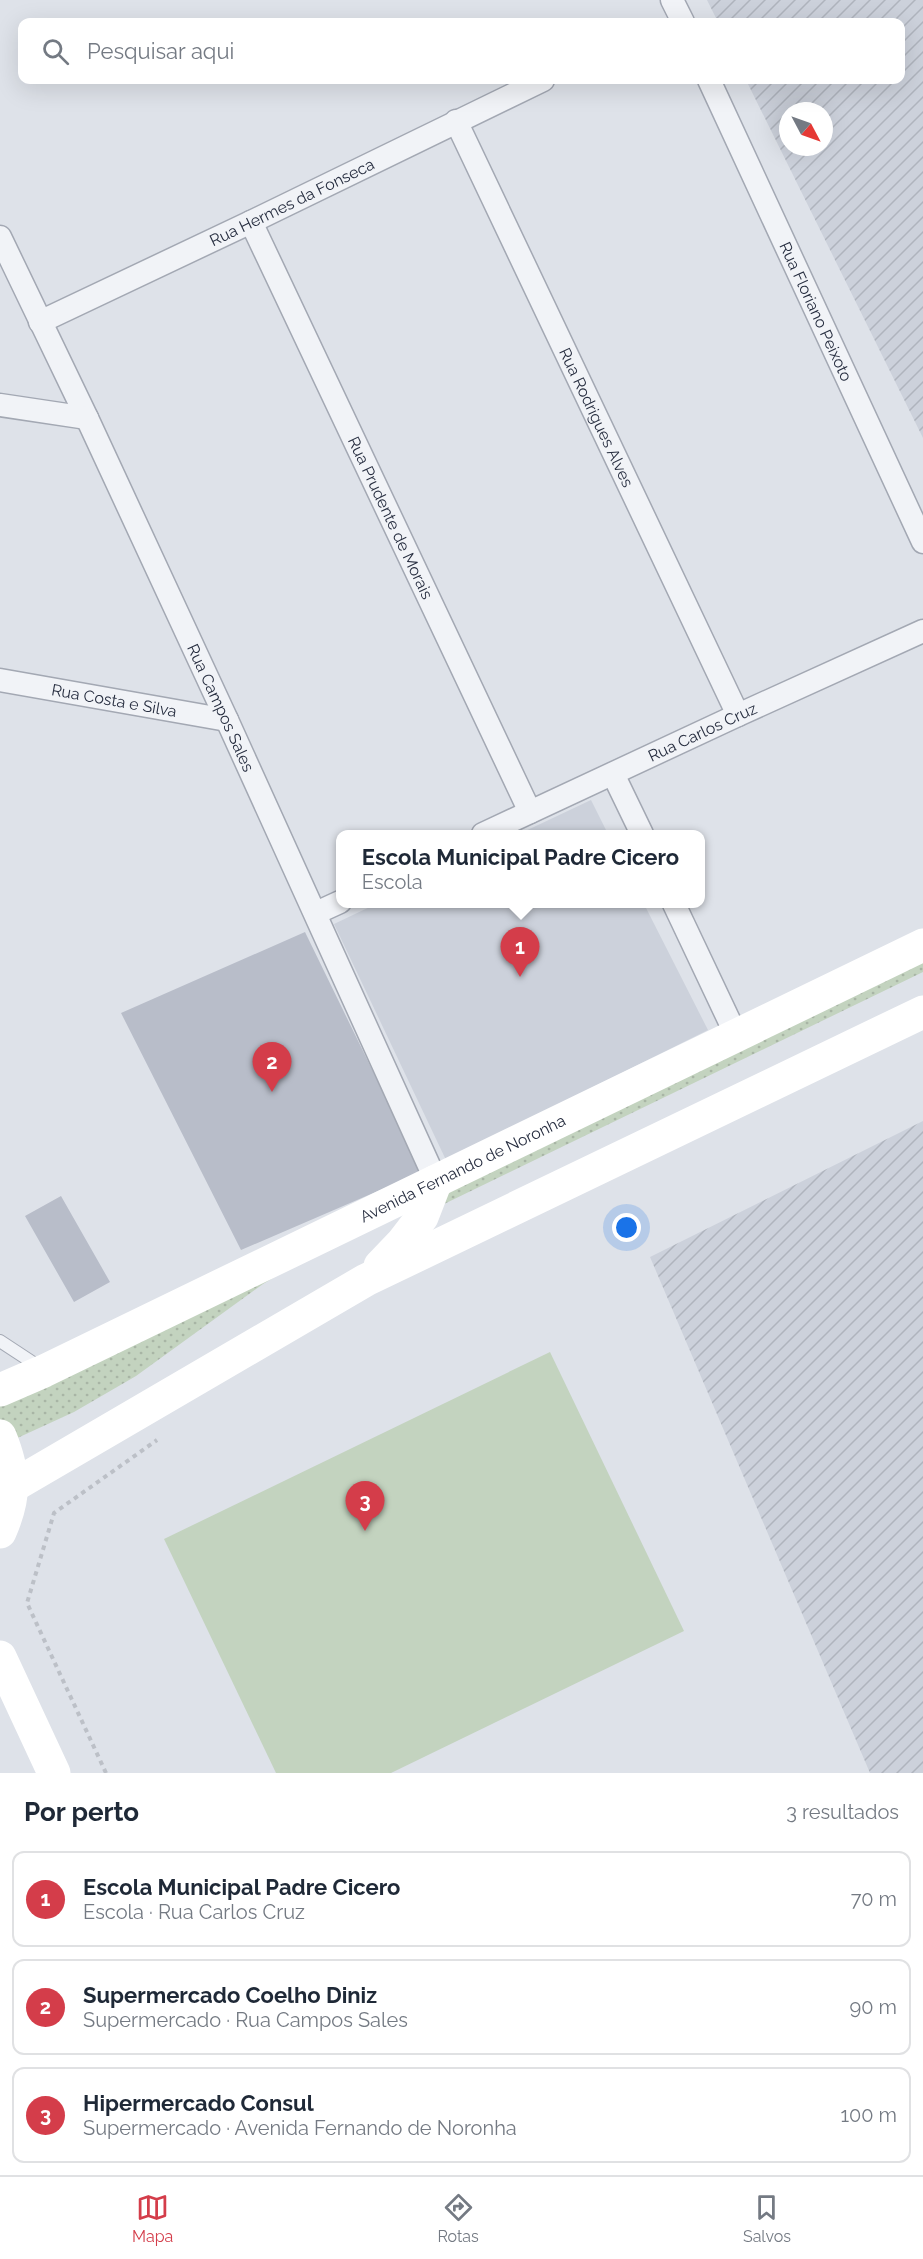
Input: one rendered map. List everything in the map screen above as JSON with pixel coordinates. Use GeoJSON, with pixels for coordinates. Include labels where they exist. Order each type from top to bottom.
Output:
{"type":"FeatureCollection","features":[{"type":"Feature","properties":{"kind":"main road","name":"Avenida Fernando de Noronha"},"geometry":{"type":"LineString","coordinates":[[0,1390],[44,1371],[923,945]]}},
{"type":"Feature","properties":{"kind":"main road"},"geometry":{"type":"LineString","coordinates":[[13,1486],[366,1280],[923,1012]]}},
{"type":"Feature","properties":{"kind":"main road"},"geometry":{"type":"LineString","coordinates":[[366,1280],[402,1243],[422,1217],[436,1181]]}},
{"type":"Feature","properties":{"kind":"main road"},"geometry":{"type":"LineString","coordinates":[[0,1436],[9,1459],[13,1486],[9,1511],[0,1532]]}},
{"type":"Feature","properties":{"kind":"main road"},"geometry":{"type":"LineString","coordinates":[[0,1657],[54,1773]]}},
{"type":"Feature","properties":{"kind":"street","name":"Rua Hermes da Fonseca"},"geometry":{"type":"LineString","coordinates":[[40,322],[535,84]]}},
{"type":"Feature","properties":{"kind":"street","name":"Rua Floriano Peixoto"},"geometry":{"type":"LineString","coordinates":[[711,84],[923,542]]}},
{"type":"Feature","properties":{"kind":"street","name":"Rua Rodrigues Alves"},"geometry":{"type":"LineString","coordinates":[[456,121],[738,715]]}},
{"type":"Feature","properties":{"kind":"street","name":"Rua Prudente de Morais"},"geometry":{"type":"LineString","coordinates":[[251,222],[530,812]]}},
{"type":"Feature","properties":{"kind":"street","name":"Rua Campos Sales"},"geometry":{"type":"LineString","coordinates":[[0,237],[227,720],[436,1181]]}},
{"type":"Feature","properties":{"kind":"street"},"geometry":{"type":"LineString","coordinates":[[0,405],[87,418]]}},
{"type":"Feature","properties":{"kind":"street","name":"Rua Carlos Cruz"},"geometry":{"type":"LineString","coordinates":[[492,830],[923,631]]}},
{"type":"Feature","properties":{"kind":"street","name":"Rua Costa e Silva"},"geometry":{"type":"LineString","coordinates":[[0,680],[227,720]]}},
{"type":"Feature","properties":{"kind":"street"},"geometry":{"type":"LineString","coordinates":[[613,774],[640,830]]}},
{"type":"Feature","properties":{"kind":"street"},"geometry":{"type":"LineString","coordinates":[[316,913],[336,904]]}},
{"type":"Feature","properties":{"kind":"street"},"geometry":{"type":"LineString","coordinates":[[676,908],[736,1035]]}},
{"type":"Feature","properties":{"kind":"lane"},"geometry":{"type":"LineString","coordinates":[[0,1341],[44,1371]]}},
{"type":"Feature","properties":{"kind":"path"},"geometry":{"type":"LineString","coordinates":[[105,1773],[27,1603],[54,1512],[161,1437]]}},
{"type":"Feature","properties":{"kind":"shaded area"},"geometry":{"type":"Polygon","coordinates":[[[707,0],[923,0],[923,438],[784,156],[833,156],[833,102],[779,102],[779,147],[748,84],[905,84],[905,18],[716,18],[707,0]]]}},
{"type":"Feature","properties":{"kind":"shaded area"},"geometry":{"type":"Polygon","coordinates":[[[591,800],[606,830],[527,830],[591,800]]]}},
{"type":"Feature","properties":{"kind":"shaded area"},"geometry":{"type":"Polygon","coordinates":[[[368,908],[646,908],[708,1030],[446,1160],[334,924],[368,908]]]}},
{"type":"Feature","properties":{"kind":"shaded area"},"geometry":{"type":"Polygon","coordinates":[[[923,1121],[923,1773],[870,1773],[650,1257],[923,1121]]]}},
{"type":"Feature","properties":{"kind":"green space"},"geometry":{"type":"Polygon","coordinates":[[[923,955],[923,972],[442,1205],[450,1184],[923,955]]]}},
{"type":"Feature","properties":{"kind":"green space"},"geometry":{"type":"Polygon","coordinates":[[[369,1220],[263,1284],[136,1376],[74,1412],[13,1440],[0,1419],[0,1398],[369,1220]]]}},
{"type":"Feature","properties":{"kind":"green space"},"geometry":{"type":"Polygon","coordinates":[[[550,1352],[684,1631],[391,1773],[276,1773],[164,1539],[550,1352]]]}},
{"type":"Feature","properties":{"kind":"building"},"geometry":{"type":"Polygon","coordinates":[[[305,932],[422,1172],[241,1250],[121,1013],[305,932]]]}},
{"type":"Feature","properties":{"kind":"building"},"geometry":{"type":"Polygon","coordinates":[[[61,1196],[110,1282],[74,1302],[25,1216],[61,1196]]]}},
{"type":"Feature","properties":{"kind":"place","name":"Escola Municipal Padre Cicero"},"geometry":{"type":"Point","coordinates":[520,977]}},
{"type":"Feature","properties":{"kind":"place","name":"Supermercado Coelho Diniz"},"geometry":{"type":"Point","coordinates":[272,1092]}},
{"type":"Feature","properties":{"kind":"place","name":"Hipermercado Consul"},"geometry":{"type":"Point","coordinates":[365,1531]}}]}
